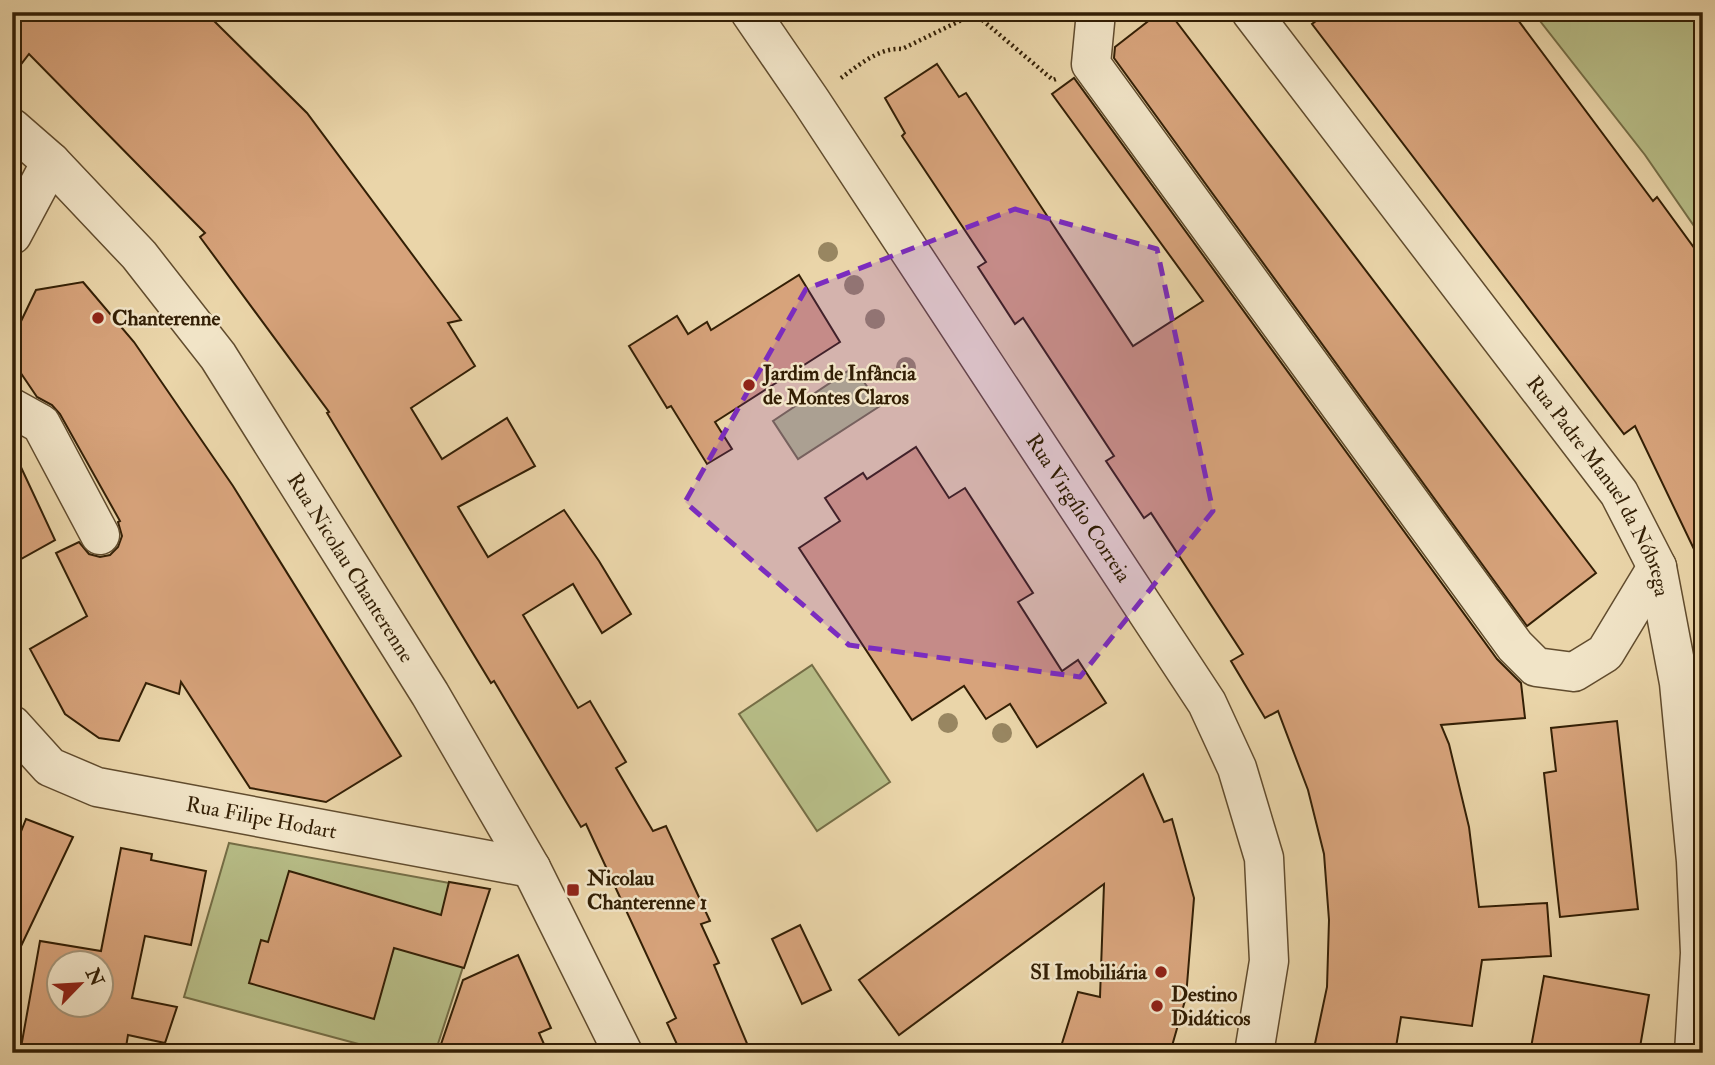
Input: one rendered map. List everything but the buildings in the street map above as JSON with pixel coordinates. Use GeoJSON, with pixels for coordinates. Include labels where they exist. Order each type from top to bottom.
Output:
{"type":"FeatureCollection","features":[{"type":"Feature","properties":{"kind":"street","name":"Rua Virgílio Correia"},"geometry":{"type":"LineString","coordinates":[[750,12],[1207,703],[1237,768],[1264,858],[1269,961],[1254,1053]]}},
{"type":"Feature","properties":{"kind":"street"},"geometry":{"type":"LineString","coordinates":[[1096,12],[1091,64],[1515,646],[1536,667],[1574,672],[1605,653],[1657,567]]}},
{"type":"Feature","properties":{"kind":"street","name":"Rua Padre Manuel da Nóbrega"},"geometry":{"type":"LineString","coordinates":[[1251,12],[1619,493],[1657,567],[1679,683],[1696,861],[1700,953],[1694,1053]]}},
{"type":"Feature","properties":{"kind":"street","name":"Rua Nicolau Chanterenne"},"geometry":{"type":"LineString","coordinates":[[12,128],[51,162],[139,255],[218,356],[430,694],[531,868],[623,1053]]}},
{"type":"Feature","properties":{"kind":"street"},"geometry":{"type":"LineString","coordinates":[[12,235],[51,162]]}},
{"type":"Feature","properties":{"kind":"street"},"geometry":{"type":"LineString","coordinates":[[12,408],[41,424],[100,535]]}},
{"type":"Feature","properties":{"kind":"street","name":"Rua Filipe Hodart"},"geometry":{"type":"LineString","coordinates":[[13,730],[50,767],[97,787],[531,868]]}},
{"type":"Feature","properties":{"kind":"path"},"geometry":{"type":"LineString","coordinates":[[861,64],[890,48],[902,49],[974,13],[1054,80],[1059,76]]}},
{"type":"Feature","properties":{"kind":"highlighted area"},"geometry":{"type":"Polygon","coordinates":[[[1015,209],[1157,249],[1213,511],[1080,677],[849,645],[685,502],[806,289],[1015,209]]]}},
{"type":"Feature","properties":{"kind":"green space"},"geometry":{"type":"Polygon","coordinates":[[[1533,12],[1703,12],[1703,239],[1645,155],[1533,12]]]}},
{"type":"Feature","properties":{"kind":"green space"},"geometry":{"type":"Polygon","coordinates":[[[854,367],[880,406],[798,459],[773,421],[854,367]]]}},
{"type":"Feature","properties":{"kind":"green space"},"geometry":{"type":"Polygon","coordinates":[[[812,665],[890,782],[817,831],[739,714],[812,665]]]}},
{"type":"Feature","properties":{"kind":"green space"},"geometry":{"type":"Polygon","coordinates":[[[229,843],[488,890],[435,1053],[392,1053],[184,997],[229,843]]]}},
{"type":"Feature","properties":{"kind":"place","name":"Chanterenne"},"geometry":{"type":"Point","coordinates":[98,318]}},
{"type":"Feature","properties":{"kind":"place","name":"Jardim de Infância de Montes Claros"},"geometry":{"type":"Point","coordinates":[749,385]}},
{"type":"Feature","properties":{"kind":"place","name":"Nicolau Chanterenne 1"},"geometry":{"type":"Point","coordinates":[573,890]}},
{"type":"Feature","properties":{"kind":"place","name":"SI Imobiliária"},"geometry":{"type":"Point","coordinates":[1161,972]}},
{"type":"Feature","properties":{"kind":"place","name":"Destino Didáticos"},"geometry":{"type":"Point","coordinates":[1157,1006]}}]}
